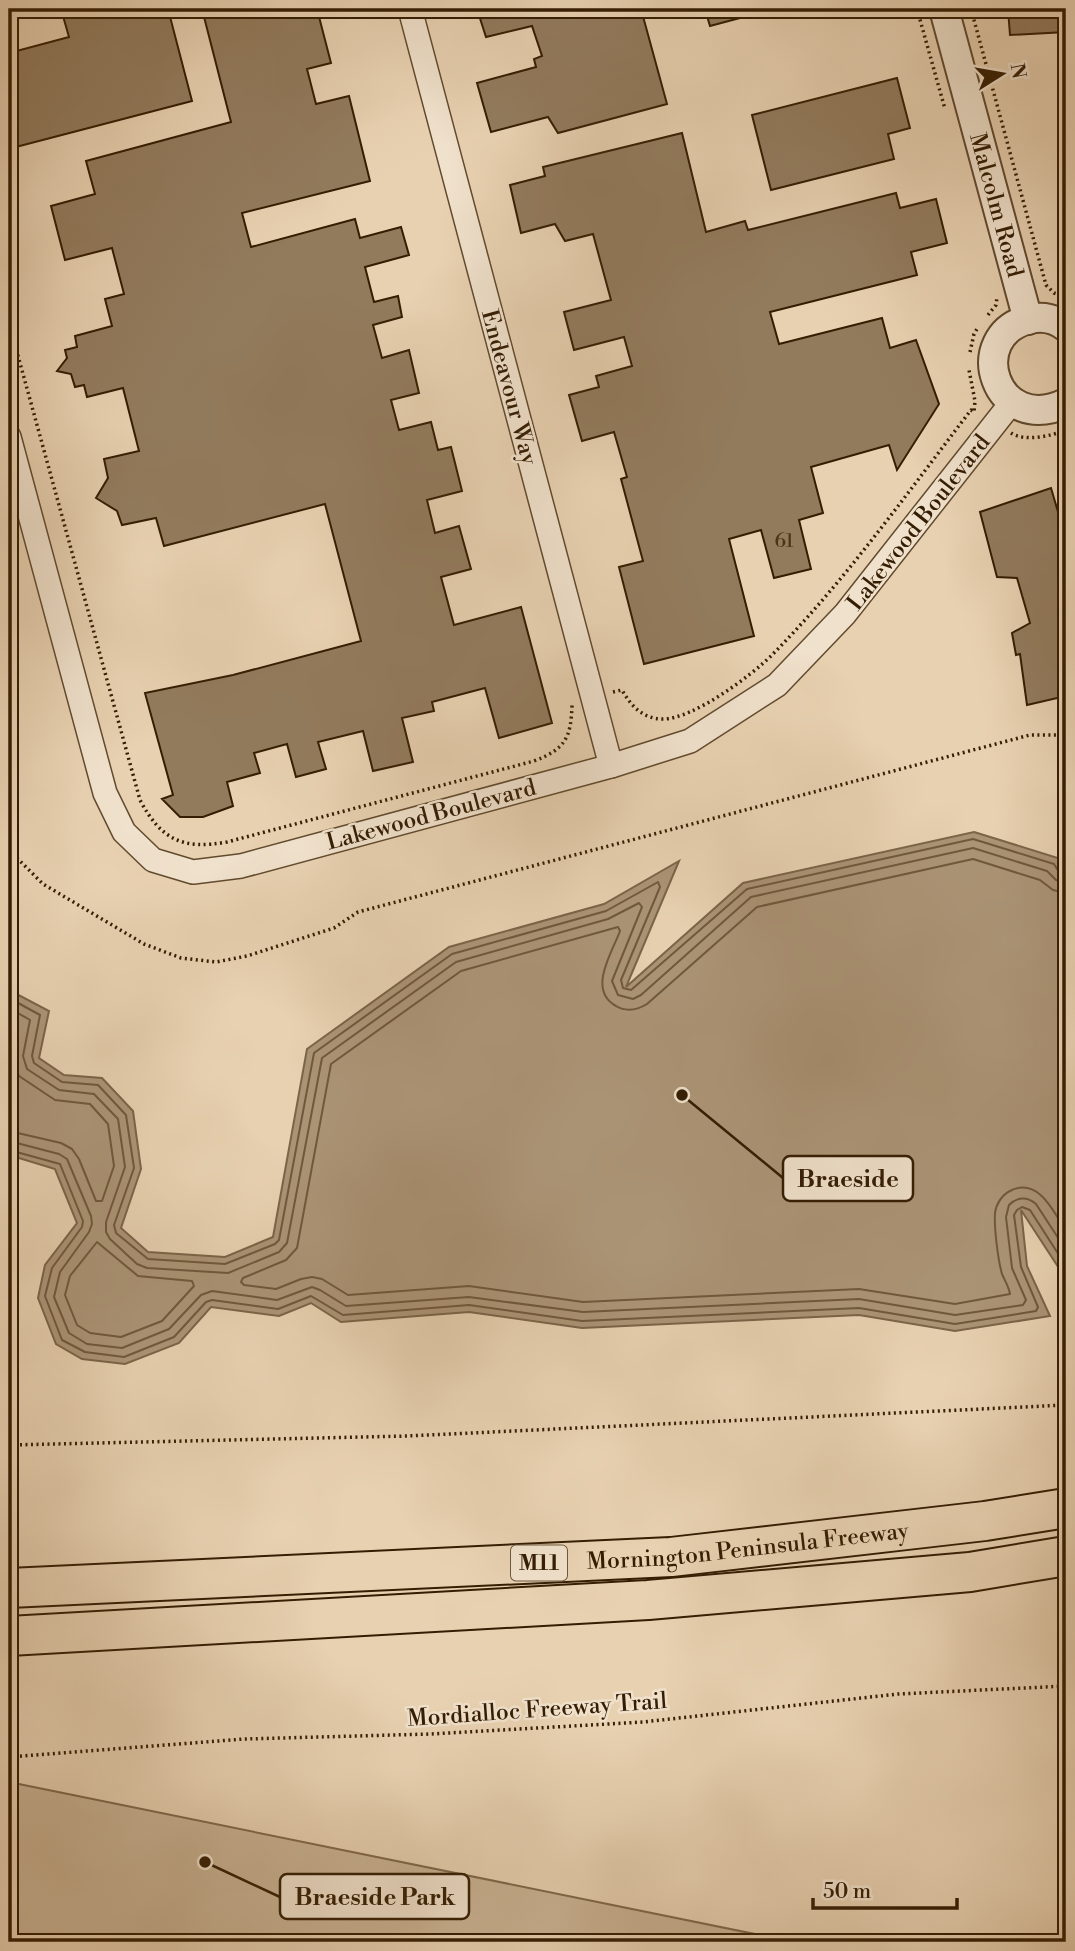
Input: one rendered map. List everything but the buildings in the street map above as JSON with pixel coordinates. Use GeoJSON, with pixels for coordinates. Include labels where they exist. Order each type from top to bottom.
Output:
{"type":"FeatureCollection","features":[{"type":"Feature","properties":{"kind":"highway","name":"Mornington Peninsula Freeway"},"geometry":{"type":"LineString","coordinates":[[9,1588],[671,1557],[985,1521],[1066,1507]]}},
{"type":"Feature","properties":{"kind":"highway","name":"Mornington Peninsula Freeway"},"geometry":{"type":"LineString","coordinates":[[9,1636],[648,1600],[971,1572],[1066,1556]]}},
{"type":"Feature","properties":{"kind":"street","name":"Endeavour Way"},"geometry":{"type":"LineString","coordinates":[[410,9],[611,766]]}},
{"type":"Feature","properties":{"kind":"street","name":"Malcolm Road"},"geometry":{"type":"LineString","coordinates":[[944,9],[1028,320]]}},
{"type":"Feature","properties":{"kind":"street"},"geometry":{"type":"LineString","coordinates":[[1066,327],[1050,318],[1028,320],[1009,329],[995,351],[993,366],[996,381],[1012,402],[1025,409],[1041,411],[1066,403]]}},
{"type":"Feature","properties":{"kind":"street","name":"Lakewood Boulevard"},"geometry":{"type":"LineString","coordinates":[[9,437],[105,793],[124,832],[153,860],[193,872],[241,866],[611,766],[690,741],[778,685],[845,614],[1012,402]]}},
{"type":"Feature","properties":{"kind":"path"},"geometry":{"type":"LineString","coordinates":[[917,9],[948,121]]}},
{"type":"Feature","properties":{"kind":"path"},"geometry":{"type":"LineString","coordinates":[[971,9],[1046,285],[1054,293],[1066,297]]}},
{"type":"Feature","properties":{"kind":"path"},"geometry":{"type":"LineString","coordinates":[[986,318],[996,305],[998,291]]}},
{"type":"Feature","properties":{"kind":"path"},"geometry":{"type":"LineString","coordinates":[[9,323],[140,800],[148,816],[162,831],[189,845],[205,846],[551,755],[569,735],[572,705],[593,698],[622,690],[629,702],[648,716],[662,719],[678,717],[734,685],[772,655],[865,547],[971,410],[974,411],[968,362],[974,334],[980,326]]}},
{"type":"Feature","properties":{"kind":"path"},"geometry":{"type":"LineString","coordinates":[[9,850],[43,884],[144,944],[181,958],[216,962],[247,956],[334,928],[358,912],[1030,735],[1066,734]]}},
{"type":"Feature","properties":{"kind":"path"},"geometry":{"type":"LineString","coordinates":[[9,1445],[407,1436],[1066,1405]]}},
{"type":"Feature","properties":{"kind":"path","name":"Mordialloc Freeway Trail"},"geometry":{"type":"LineString","coordinates":[[9,1757],[244,1740],[430,1734],[643,1722],[898,1694],[1066,1686]]}},
{"type":"Feature","properties":{"kind":"shaded area"},"geometry":{"type":"Polygon","coordinates":[[[9,1782],[794,1942],[9,1942],[9,1782]]]}},
{"type":"Feature","properties":{"kind":"water"},"geometry":{"type":"Polygon","coordinates":[[[974,832],[1061,859],[1066,875],[1066,1279],[1021,1210],[1027,1266],[1050,1316],[955,1331],[859,1315],[582,1328],[469,1312],[341,1322],[311,1303],[279,1316],[211,1307],[179,1343],[125,1364],[82,1359],[56,1344],[38,1298],[45,1265],[77,1223],[55,1169],[9,1155],[9,990],[49,1011],[39,1058],[64,1075],[102,1078],[133,1111],[141,1169],[121,1228],[148,1252],[225,1257],[273,1237],[307,1049],[449,947],[604,904],[679,861],[626,987],[743,883],[974,832]]]}},
{"type":"Feature","properties":{"kind":"place","name":"Braeside"},"geometry":{"type":"Point","coordinates":[682,1095]}},
{"type":"Feature","properties":{"kind":"place","name":"Braeside Park"},"geometry":{"type":"Point","coordinates":[205,1862]}}]}
